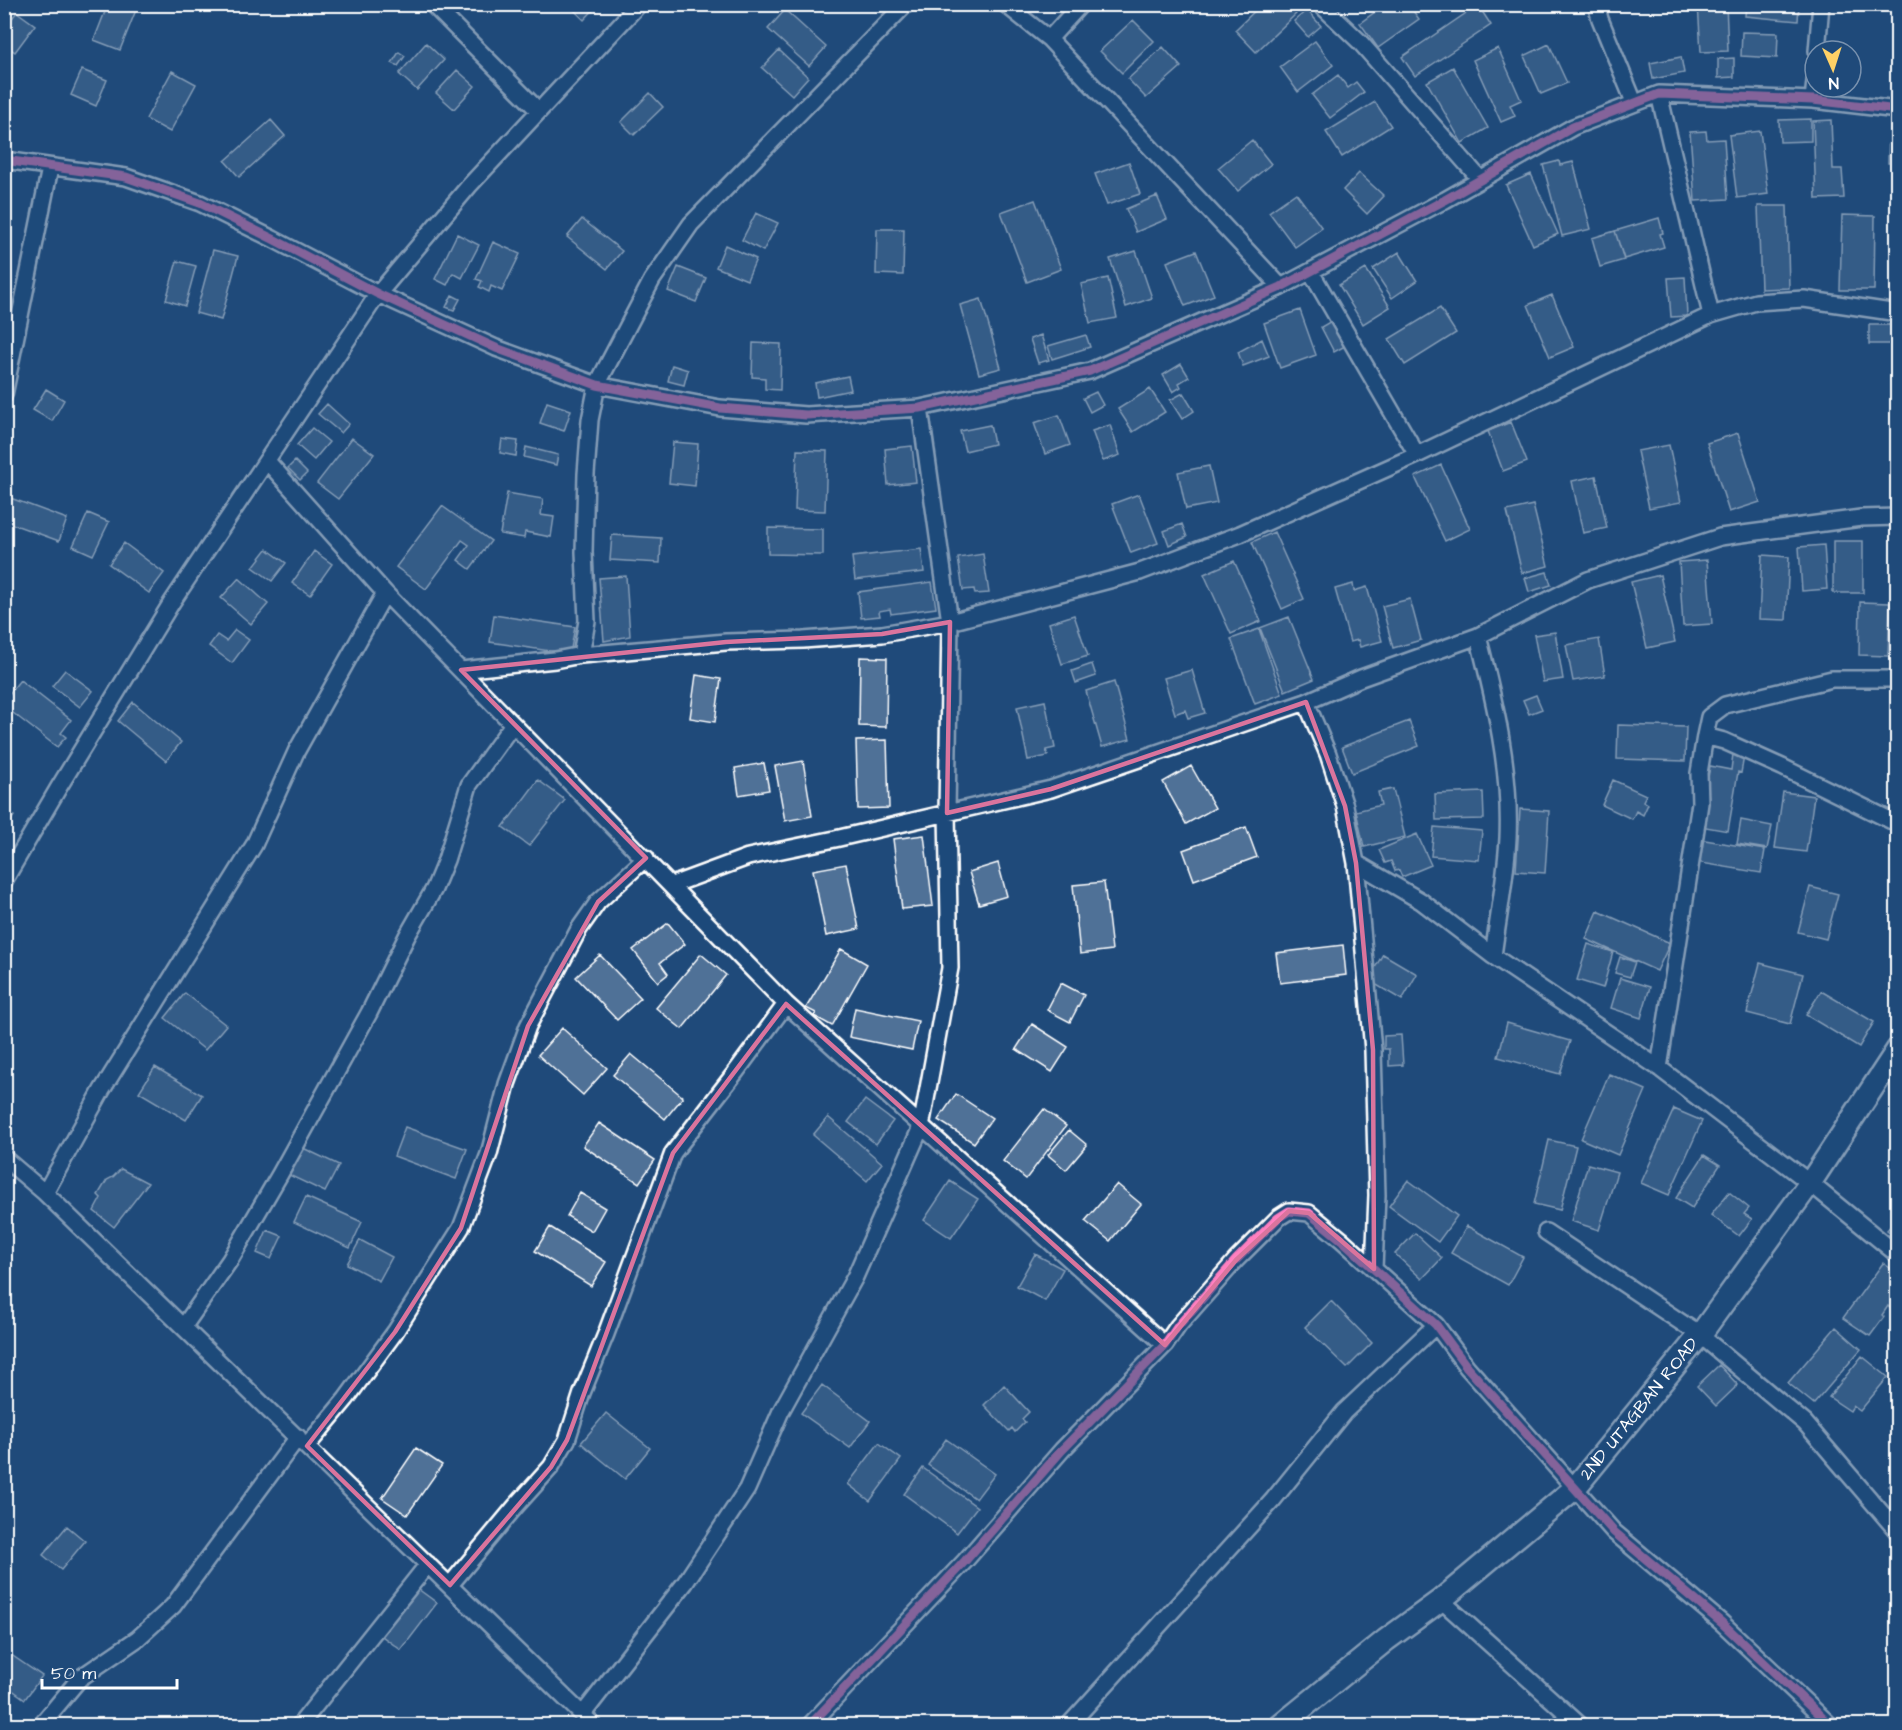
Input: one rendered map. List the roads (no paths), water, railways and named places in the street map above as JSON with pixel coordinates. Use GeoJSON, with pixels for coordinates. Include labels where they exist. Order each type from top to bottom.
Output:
{"type":"FeatureCollection","features":[{"type":"Feature","properties":{"kind":"street"},"geometry":{"type":"LineString","coordinates":[[432,4],[539,111]]}},
{"type":"Feature","properties":{"kind":"street"},"geometry":{"type":"LineString","coordinates":[[4,881],[172,602],[378,294],[469,186],[639,4]]}},
{"type":"Feature","properties":{"kind":"street"},"geometry":{"type":"LineString","coordinates":[[581,655],[587,621],[584,552],[586,474],[590,420],[597,385],[652,280],[691,224],[906,4]]}},
{"type":"Feature","properties":{"kind":"street"},"geometry":{"type":"LineString","coordinates":[[1005,4],[1049,39],[1281,287]]}},
{"type":"Feature","properties":{"kind":"street"},"geometry":{"type":"LineString","coordinates":[[1049,39],[1081,4]]}},
{"type":"Feature","properties":{"kind":"street"},"geometry":{"type":"LineString","coordinates":[[1320,4],[1360,42],[1480,180]]}},
{"type":"Feature","properties":{"kind":"street"},"geometry":{"type":"LineString","coordinates":[[1596,4],[1634,102]]}},
{"type":"Feature","properties":{"kind":"street"},"geometry":{"type":"LineString","coordinates":[[1818,39],[1821,4]]}},
{"type":"Feature","properties":{"kind":"street"},"geometry":{"type":"LineString","coordinates":[[1659,94],[1711,315]]}},
{"type":"Feature","properties":{"kind":"street"},"geometry":{"type":"LineString","coordinates":[[4,160],[126,177],[200,203],[378,294],[496,348],[597,385],[720,408],[806,415],[920,408],[1090,371],[1281,287],[1573,127],[1659,94],[1814,100],[1898,111]]}},
{"type":"Feature","properties":{"kind":"street"},"geometry":{"type":"LineString","coordinates":[[4,395],[50,168]]}},
{"type":"Feature","properties":{"kind":"street"},"geometry":{"type":"LineString","coordinates":[[1311,272],[1417,455]]}},
{"type":"Feature","properties":{"kind":"street"},"geometry":{"type":"LineString","coordinates":[[461,669],[726,642],[803,640],[882,634],[950,622],[1140,572],[1240,534],[1417,455],[1711,315],[1756,302],[1803,298],[1898,313]]}},
{"type":"Feature","properties":{"kind":"street"},"geometry":{"type":"LineString","coordinates":[[4,1158],[45,1193],[184,1326],[589,1720],[685,1583],[747,1489],[782,1411],[855,1277],[921,1127],[950,968],[947,813],[950,622],[920,408]]}},
{"type":"Feature","properties":{"kind":"street"},"geometry":{"type":"LineString","coordinates":[[267,461],[385,593],[786,1004],[1165,1345]]}},
{"type":"Feature","properties":{"kind":"street"},"geometry":{"type":"LineString","coordinates":[[672,885],[748,857],[1051,789],[1306,702],[1361,678],[1478,636],[1588,580],[1720,537],[1861,518],[1898,517]]}},
{"type":"Feature","properties":{"kind":"street"},"geometry":{"type":"LineString","coordinates":[[45,1193],[102,1090],[254,845],[296,752],[385,593]]}},
{"type":"Feature","properties":{"kind":"street"},"geometry":{"type":"LineString","coordinates":[[1478,636],[1497,712],[1506,762],[1508,838],[1493,956]]}},
{"type":"Feature","properties":{"kind":"street"},"geometry":{"type":"LineString","coordinates":[[1659,1068],[1700,803],[1699,772],[1709,717],[1725,705],[1832,679],[1898,679]]}},
{"type":"Feature","properties":{"kind":"street"},"geometry":{"type":"LineString","coordinates":[[1306,702],[1328,754],[1345,806],[1356,863],[1373,1050],[1377,1195],[1374,1269]]}},
{"type":"Feature","properties":{"kind":"street"},"geometry":{"type":"LineString","coordinates":[[184,1326],[230,1260],[369,1013],[407,936],[434,889],[446,860],[469,785],[513,724]]}},
{"type":"Feature","properties":{"kind":"street"},"geometry":{"type":"LineString","coordinates":[[1705,736],[1724,741],[1782,767],[1898,824]]}},
{"type":"Feature","properties":{"kind":"street"},"geometry":{"type":"LineString","coordinates":[[40,1725],[80,1678],[137,1639],[173,1606],[302,1441],[346,1399],[395,1332],[461,1228],[489,1154],[507,1084],[528,1026],[579,929],[598,902],[646,858]]}},
{"type":"Feature","properties":{"kind":"street"},"geometry":{"type":"LineString","coordinates":[[1356,863],[1421,901],[1493,956],[1659,1068],[1810,1183],[1898,1255]]}},
{"type":"Feature","properties":{"kind":"street"},"geometry":{"type":"LineString","coordinates":[[450,1585],[551,1467],[567,1440],[582,1393],[672,1153],[786,1004]]}},
{"type":"Feature","properties":{"kind":"street","name":"2ND UTAGBAN ROAD"},"geometry":{"type":"LineString","coordinates":[[1280,1725],[1386,1640],[1441,1600],[1575,1488],[1700,1335],[1810,1183],[1898,1049]]}},
{"type":"Feature","properties":{"kind":"street"},"geometry":{"type":"LineString","coordinates":[[809,1725],[965,1561],[1062,1450],[1165,1345],[1178,1326],[1236,1260],[1288,1211],[1309,1213],[1436,1325],[1467,1366],[1614,1532],[1722,1623],[1831,1725]]}},
{"type":"Feature","properties":{"kind":"street"},"geometry":{"type":"LineString","coordinates":[[1546,1232],[1700,1335],[1805,1423],[1898,1532]]}},
{"type":"Feature","properties":{"kind":"street"},"geometry":{"type":"LineString","coordinates":[[1068,1725],[1273,1500],[1344,1412],[1436,1325]]}},
{"type":"Feature","properties":{"kind":"street"},"geometry":{"type":"LineString","coordinates":[[299,1725],[428,1564]]}},
{"type":"Feature","properties":{"kind":"street"},"geometry":{"type":"LineString","coordinates":[[1441,1600],[1581,1725]]}}]}
